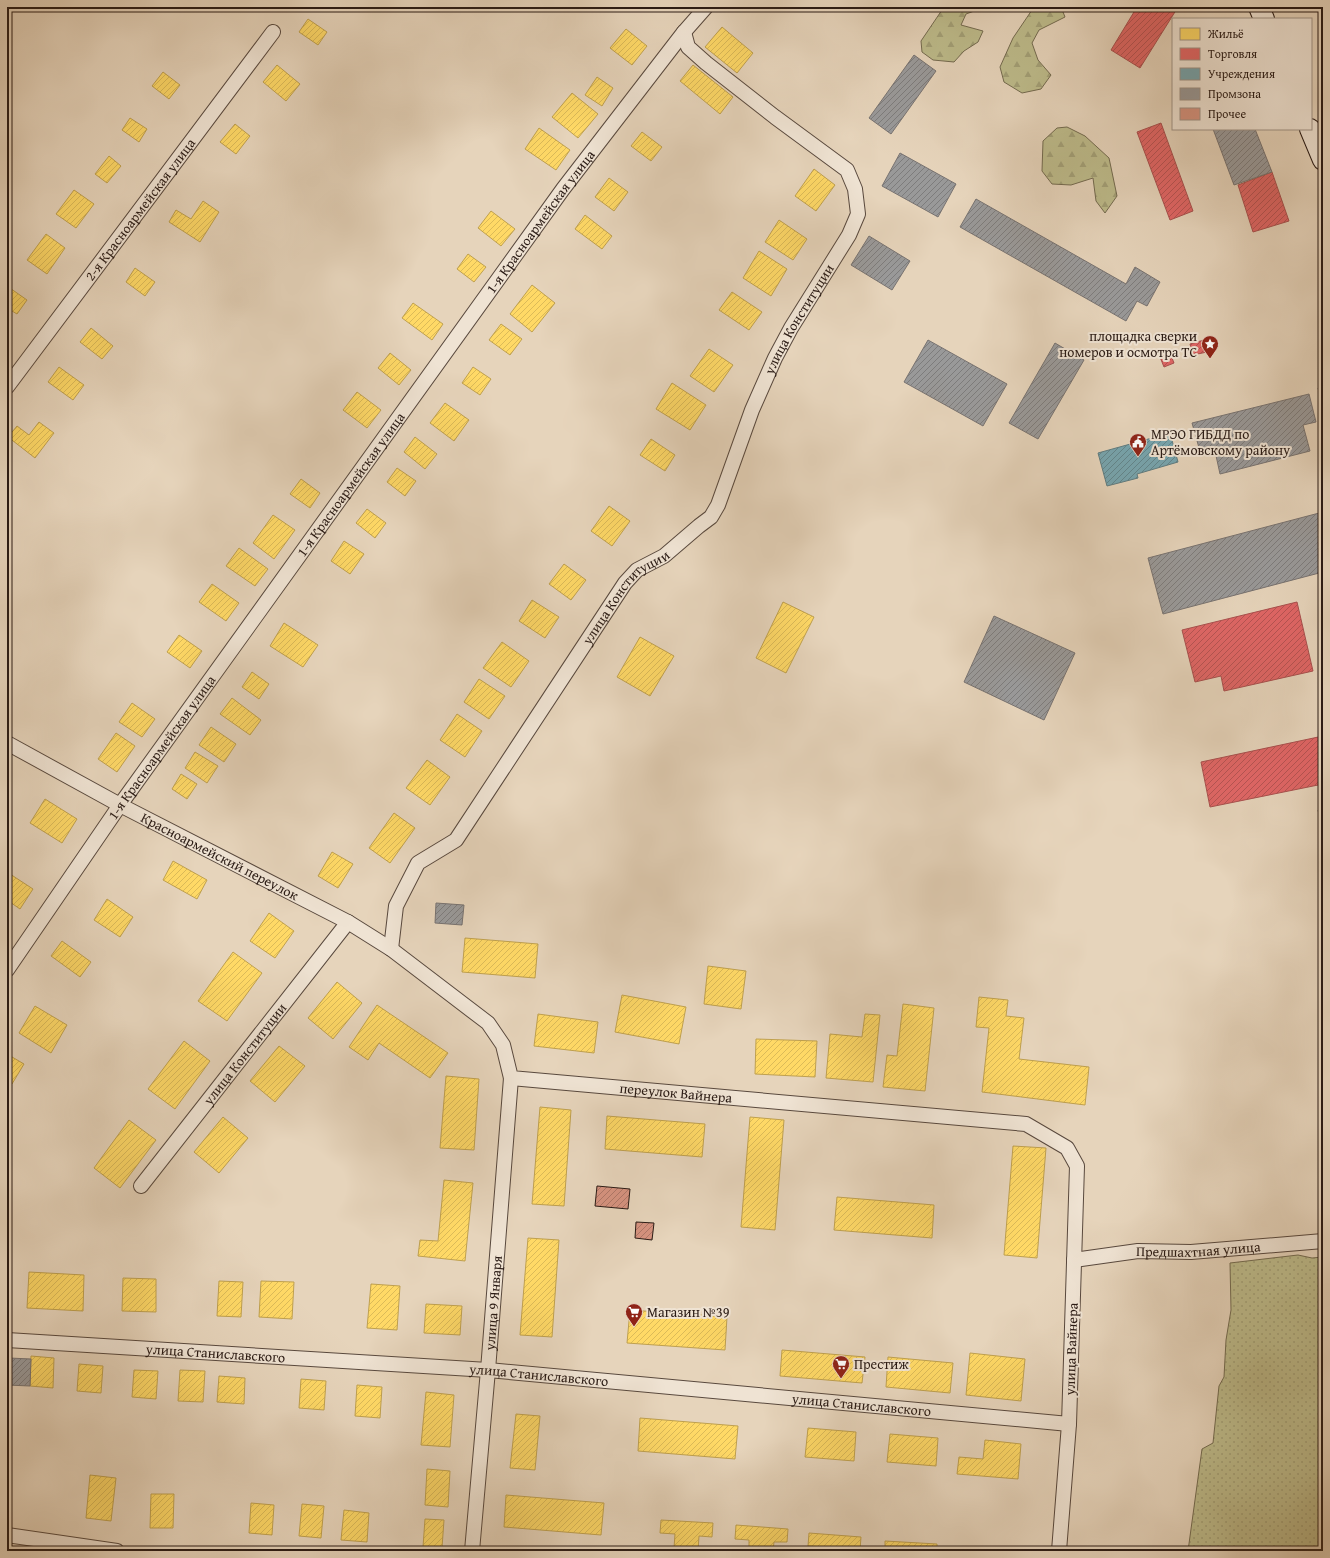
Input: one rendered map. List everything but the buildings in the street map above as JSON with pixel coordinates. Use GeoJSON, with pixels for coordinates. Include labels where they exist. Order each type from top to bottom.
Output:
{"type":"FeatureCollection","features":[{"type":"Feature","properties":{"kind":"main road"},"geometry":{"type":"LineString","coordinates":[[1259,7],[1264,18]]}},
{"type":"Feature","properties":{"kind":"main road"},"geometry":{"type":"LineString","coordinates":[[1310,130],[1323,160]]}},
{"type":"Feature","properties":{"kind":"street","name":"1-я Красноармейская улица"},"geometry":{"type":"LineString","coordinates":[[7,970],[120,805],[558,195],[684,32],[706,7]]}},
{"type":"Feature","properties":{"kind":"street","name":"2-я Красноармейская улица"},"geometry":{"type":"LineString","coordinates":[[7,387],[273,32]]}},
{"type":"Feature","properties":{"kind":"street","name":"улица Конституции"},"geometry":{"type":"LineString","coordinates":[[391,949],[396,906],[418,863],[456,840],[625,583],[637,570],[664,556],[698,526],[711,517],[718,506],[752,410],[774,358],[849,235],[858,214],[855,189],[847,170],[775,117],[692,51],[688,47],[684,32]]}},
{"type":"Feature","properties":{"kind":"street","name":"Красноармейский переулок"},"geometry":{"type":"LineString","coordinates":[[7,743],[120,805],[348,922]]}},
{"type":"Feature","properties":{"kind":"street","name":"улица Конституции"},"geometry":{"type":"LineString","coordinates":[[141,1186],[348,922]]}},
{"type":"Feature","properties":{"kind":"street"},"geometry":{"type":"LineString","coordinates":[[348,922],[391,949],[488,1023],[503,1045],[511,1078]]}},
{"type":"Feature","properties":{"kind":"street","name":"переулок Вайнера"},"geometry":{"type":"LineString","coordinates":[[511,1078],[1026,1124],[1067,1148]]}},
{"type":"Feature","properties":{"kind":"street","name":"улица 9 Января"},"geometry":{"type":"LineString","coordinates":[[472,1551],[511,1078]]}},
{"type":"Feature","properties":{"kind":"street","name":"улица Вайнера"},"geometry":{"type":"LineString","coordinates":[[1059,1551],[1069,1424],[1077,1166],[1067,1148]]}},
{"type":"Feature","properties":{"kind":"street","name":"Предшахтная улица"},"geometry":{"type":"LineString","coordinates":[[1074,1260],[1138,1251],[1191,1252],[1323,1241]]}},
{"type":"Feature","properties":{"kind":"street","name":"улица Станиславского"},"geometry":{"type":"LineString","coordinates":[[7,1340],[488,1370],[1069,1424]]}},
{"type":"Feature","properties":{"kind":"street"},"geometry":{"type":"LineString","coordinates":[[7,1535],[117,1551]]}},
{"type":"Feature","properties":{"kind":"green space"},"geometry":{"type":"Polygon","coordinates":[[[944,7],[985,7],[966,14],[961,25],[983,31],[978,42],[964,51],[954,62],[933,60],[922,52],[921,41],[944,7]]]}},
{"type":"Feature","properties":{"kind":"green space"},"geometry":{"type":"Polygon","coordinates":[[[1034,7],[1061,7],[1065,17],[1039,30],[1032,43],[1038,60],[1051,75],[1041,89],[1022,93],[1004,82],[1000,67],[1013,38],[1034,7]]]}},
{"type":"Feature","properties":{"kind":"green space"},"geometry":{"type":"Polygon","coordinates":[[[1067,127],[1085,136],[1109,158],[1117,196],[1105,213],[1096,201],[1093,178],[1071,185],[1052,184],[1042,171],[1043,141],[1057,128],[1067,127]]]}},
{"type":"Feature","properties":{"kind":"green space"},"geometry":{"type":"Polygon","coordinates":[[[1298,1255],[1312,1258],[1323,1257],[1323,1551],[1188,1551],[1202,1449],[1213,1443],[1219,1386],[1224,1377],[1226,1340],[1231,1310],[1230,1263],[1298,1255]]]}},
{"type":"Feature","properties":{"kind":"place","name":"площадка сверки номеров и осмотра ТС"},"geometry":{"type":"Point","coordinates":[1210,359]}},
{"type":"Feature","properties":{"kind":"place","name":"МРЭО ГИБДД по Артёмовскому району"},"geometry":{"type":"Point","coordinates":[1138,457]}},
{"type":"Feature","properties":{"kind":"place","name":"Магазин №39"},"geometry":{"type":"Point","coordinates":[634,1327]}},
{"type":"Feature","properties":{"kind":"place","name":"Престиж"},"geometry":{"type":"Point","coordinates":[841,1379]}}]}
